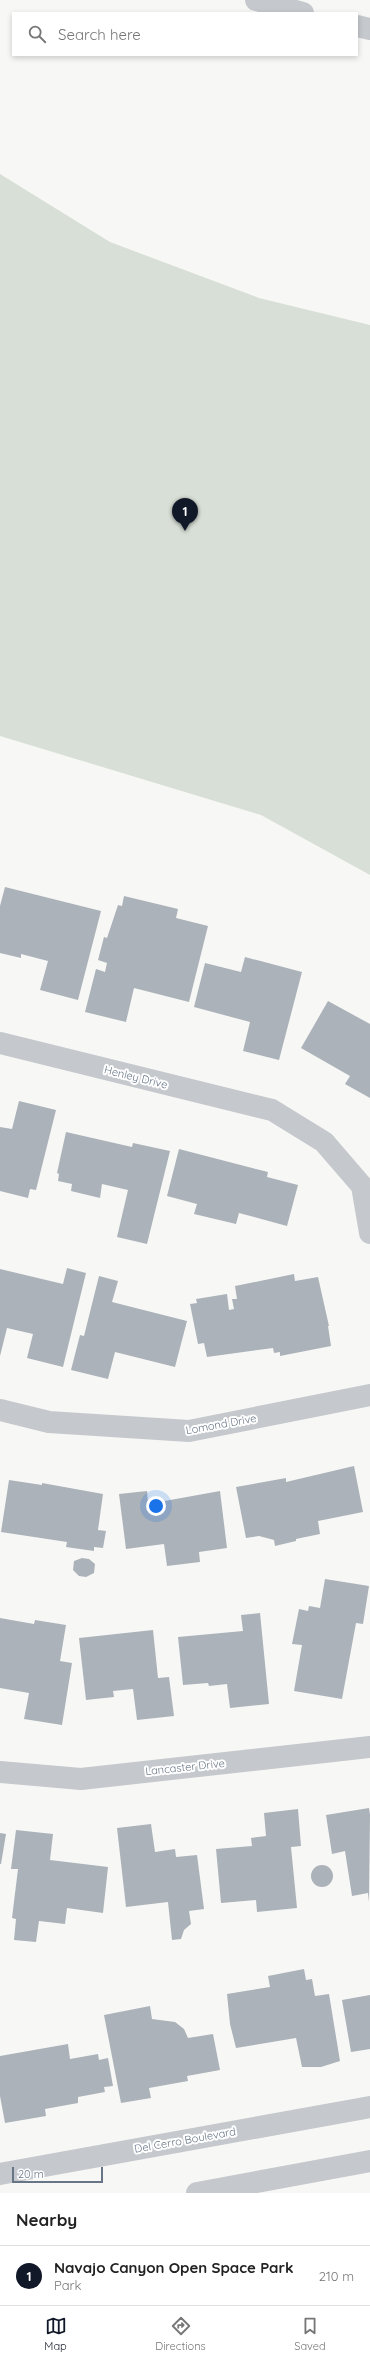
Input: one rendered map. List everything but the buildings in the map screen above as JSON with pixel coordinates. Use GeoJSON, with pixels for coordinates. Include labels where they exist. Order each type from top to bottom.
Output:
{"type":"FeatureCollection","features":[{"type":"Feature","properties":{"kind":"street"},"geometry":{"type":"LineString","coordinates":[[256,0],[299,12]]}},
{"type":"Feature","properties":{"kind":"street"},"geometry":{"type":"LineString","coordinates":[[358,26],[370,29]]}},
{"type":"Feature","properties":{"kind":"street","name":"Henley Drive"},"geometry":{"type":"LineString","coordinates":[[0,1044],[272,1110],[324,1142],[362,1186],[370,1233]]}},
{"type":"Feature","properties":{"kind":"street","name":"Lomond Drive"},"geometry":{"type":"LineString","coordinates":[[0,1410],[49,1422],[189,1431],[370,1395]]}},
{"type":"Feature","properties":{"kind":"street","name":"Lancaster Drive"},"geometry":{"type":"LineString","coordinates":[[0,1772],[81,1779],[370,1747]]}},
{"type":"Feature","properties":{"kind":"street","name":"Del Cerro Boulevard"},"geometry":{"type":"LineString","coordinates":[[0,2174],[370,2106]]}},
{"type":"Feature","properties":{"kind":"street"},"geometry":{"type":"LineString","coordinates":[[197,2193],[370,2161]]}},
{"type":"Feature","properties":{"kind":"shaded area"},"geometry":{"type":"Polygon","coordinates":[[[0,174],[110,242],[259,298],[370,325],[370,875],[261,815],[0,736],[0,174]]]}},
{"type":"Feature","properties":{"kind":"place","name":"Navajo Canyon Open Space Park"},"geometry":{"type":"Point","coordinates":[185,531]}}]}
